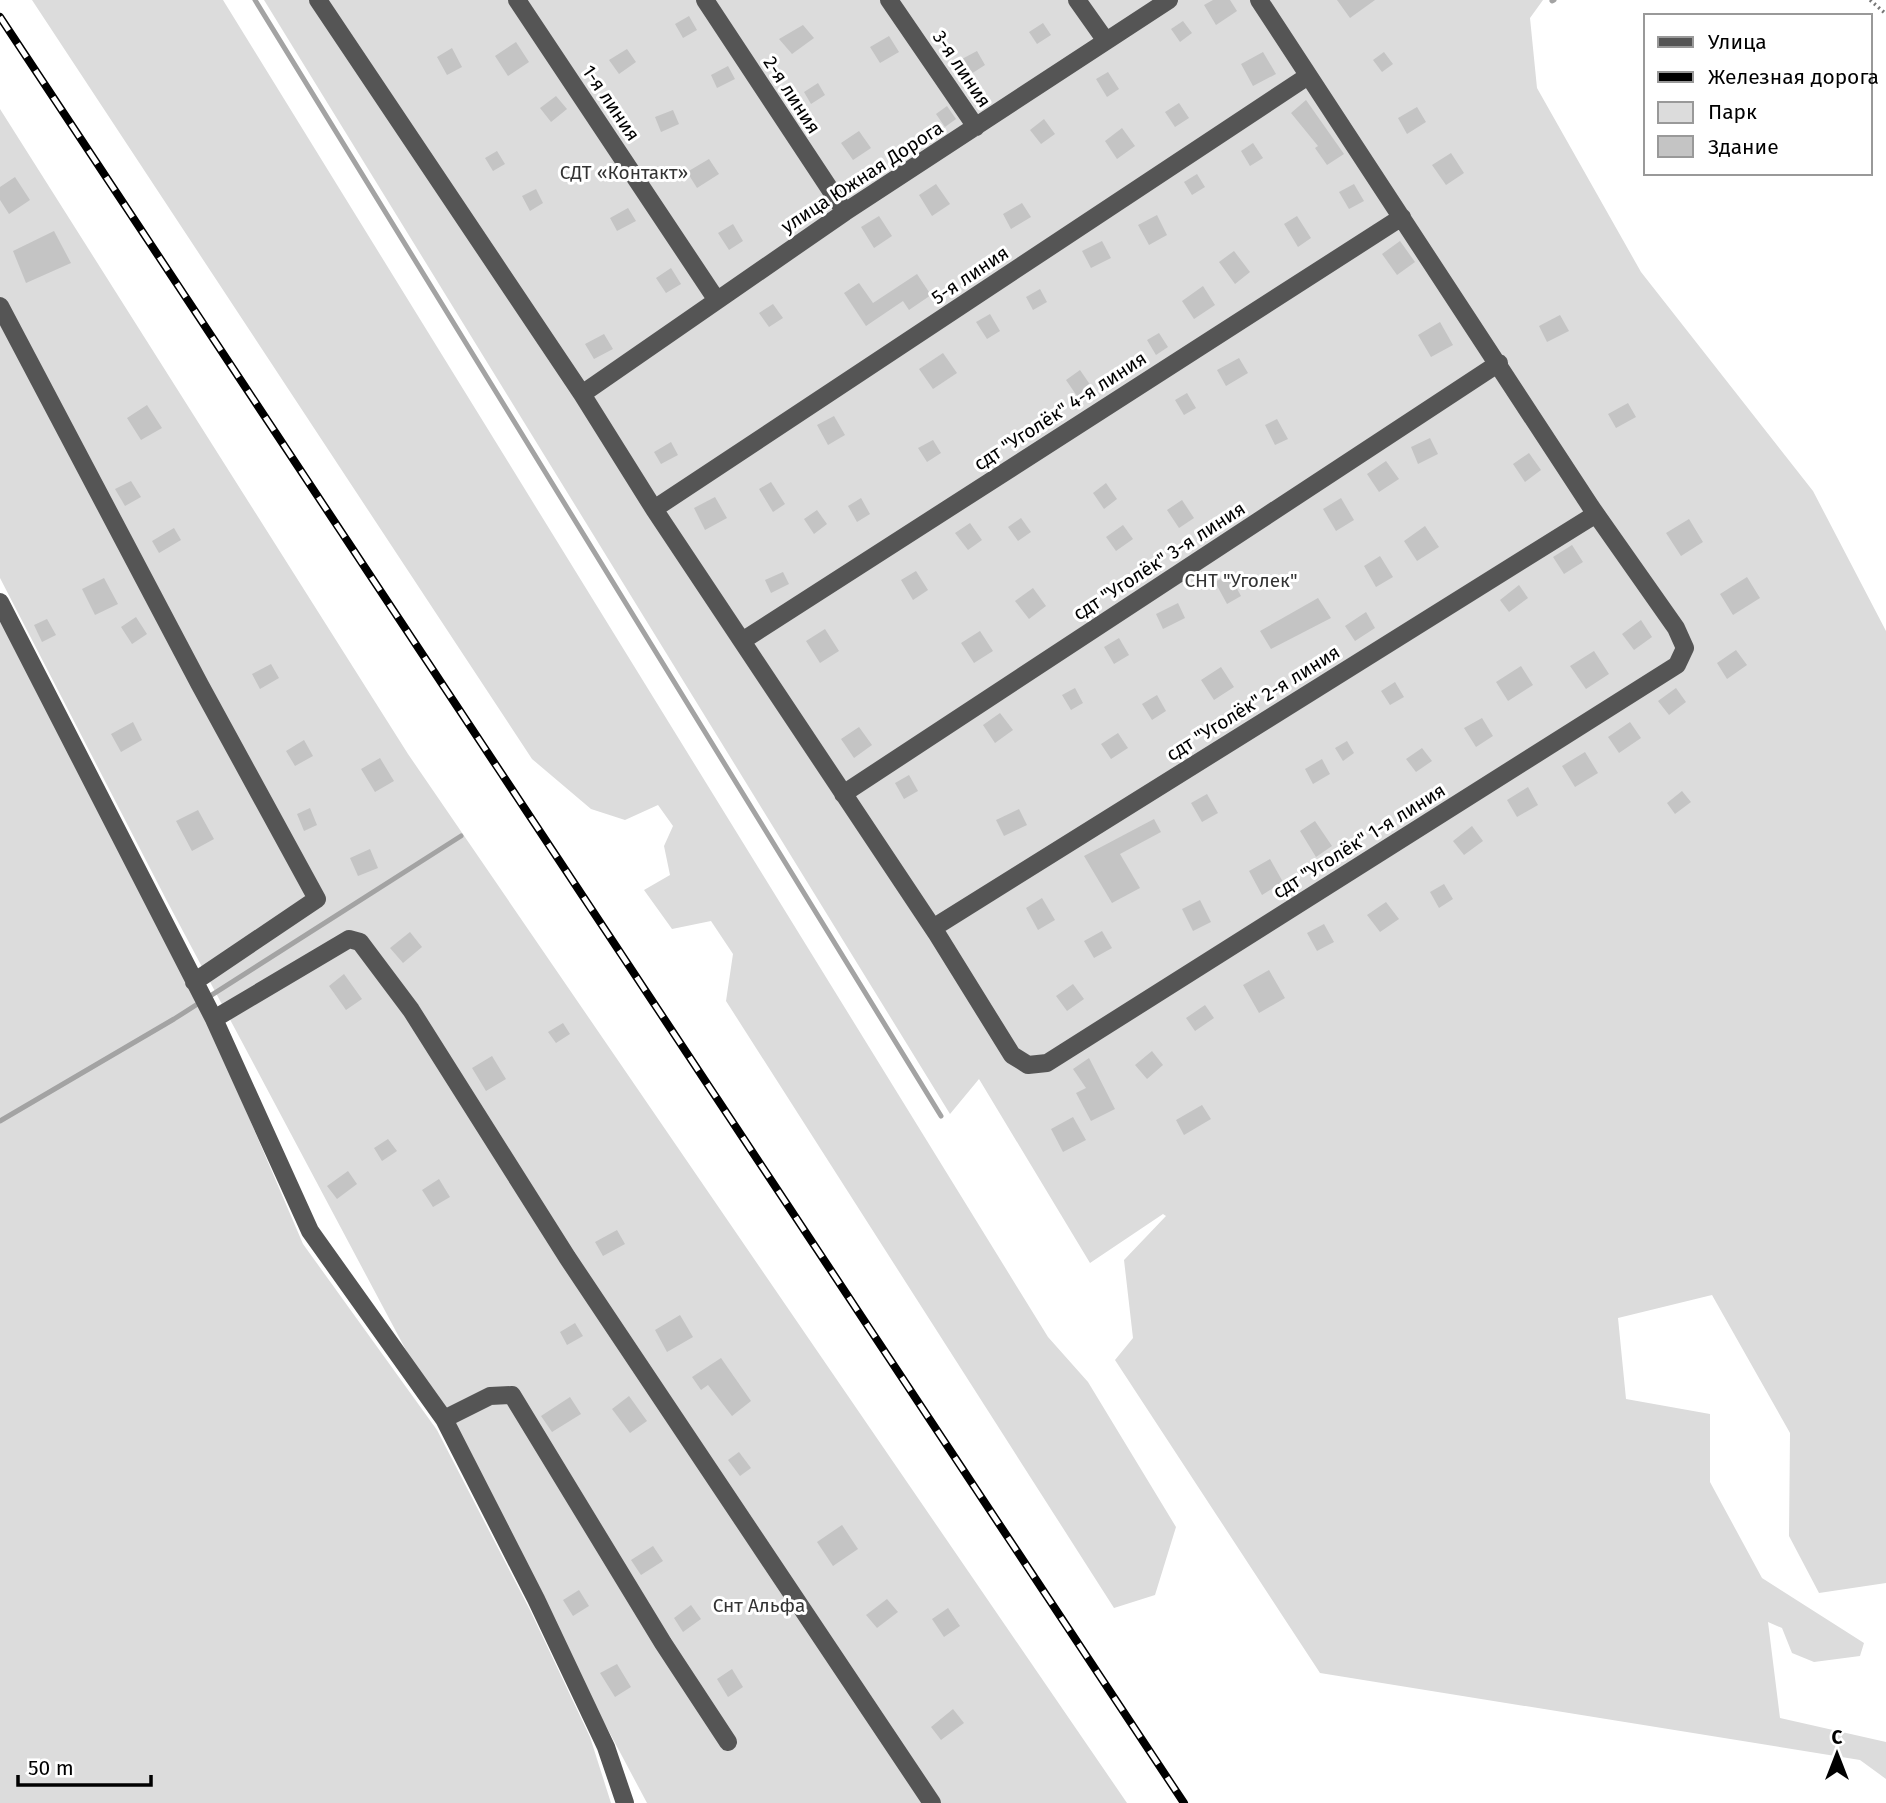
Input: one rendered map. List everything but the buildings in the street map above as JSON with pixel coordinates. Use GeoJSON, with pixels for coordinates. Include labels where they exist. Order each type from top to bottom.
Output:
{"type":"FeatureCollection","features":[{"type":"Feature","properties":{"kind":"street"},"geometry":{"type":"LineString","coordinates":[[318,0],[582,394],[654,509],[933,928]]}},
{"type":"Feature","properties":{"kind":"street","name":"1-я линия"},"geometry":{"type":"LineString","coordinates":[[517,0],[716,299]]}},
{"type":"Feature","properties":{"kind":"street","name":"2-я линия"},"geometry":{"type":"LineString","coordinates":[[705,0],[845,212]]}},
{"type":"Feature","properties":{"kind":"street","name":"3-я линия"},"geometry":{"type":"LineString","coordinates":[[889,0],[976,127]]}},
{"type":"Feature","properties":{"kind":"street"},"geometry":{"type":"LineString","coordinates":[[1077,0],[1106,41]]}},
{"type":"Feature","properties":{"kind":"street","name":"улица Южная Дорога"},"geometry":{"type":"LineString","coordinates":[[582,394],[845,212],[1169,0]]}},
{"type":"Feature","properties":{"kind":"street"},"geometry":{"type":"LineString","coordinates":[[1259,0],[1597,514]]}},
{"type":"Feature","properties":{"kind":"street","name":"5-я линия"},"geometry":{"type":"LineString","coordinates":[[654,509],[1308,76]]}},
{"type":"Feature","properties":{"kind":"street","name":"сдт \"Уголёк\" 4-я линия"},"geometry":{"type":"LineString","coordinates":[[742,641],[1402,217]]}},
{"type":"Feature","properties":{"kind":"street"},"geometry":{"type":"LineString","coordinates":[[0,306],[200,685],[317,899],[194,982]]}},
{"type":"Feature","properties":{"kind":"street","name":"сдт \"Уголёк\" 3-я линия"},"geometry":{"type":"LineString","coordinates":[[843,794],[1499,363]]}},
{"type":"Feature","properties":{"kind":"street","name":"сдт \"Уголёк\" 1-я линия"},"geometry":{"type":"LineString","coordinates":[[933,928],[1012,1055],[1028,1065],[1047,1063],[1677,665],[1685,648],[1676,628],[1597,514]]}},
{"type":"Feature","properties":{"kind":"street","name":"сдт \"Уголёк\" 2-я линия"},"geometry":{"type":"LineString","coordinates":[[933,928],[1597,514]]}},
{"type":"Feature","properties":{"kind":"street"},"geometry":{"type":"LineString","coordinates":[[0,602],[214,1019],[310,1231],[444,1419],[606,1747],[625,1803]]}},
{"type":"Feature","properties":{"kind":"street"},"geometry":{"type":"LineString","coordinates":[[214,1019],[349,939],[360,942],[411,1010],[567,1257],[932,1803]]}},
{"type":"Feature","properties":{"kind":"street"},"geometry":{"type":"LineString","coordinates":[[444,1419],[490,1396],[500,1393],[512,1395],[663,1643],[728,1742]]}},
{"type":"Feature","properties":{"kind":"path"},"geometry":{"type":"LineString","coordinates":[[1870,0],[1886,14]]}},
{"type":"Feature","properties":{"kind":"green space"},"geometry":{"type":"Polygon","coordinates":[[[32,0],[223,0],[1048,1337],[1088,1382],[1176,1527],[1155,1595],[1114,1608],[726,1001],[733,954],[711,921],[672,929],[644,890],[670,875],[664,846],[673,826],[658,805],[625,820],[591,809],[532,759],[32,0]]]}},
{"type":"Feature","properties":{"kind":"green space"},"geometry":{"type":"Polygon","coordinates":[[[264,0],[1543,0],[1530,18],[1537,88],[1641,272],[1813,491],[1886,631],[1886,1583],[1819,1593],[1789,1536],[1790,1433],[1712,1295],[1618,1318],[1626,1399],[1710,1414],[1710,1482],[1762,1578],[1864,1643],[1860,1656],[1814,1662],[1792,1653],[1782,1628],[1768,1622],[1780,1718],[1886,1742],[1886,1779],[1860,1760],[1320,1673],[1115,1360],[1133,1338],[1124,1260],[1166,1216],[1163,1214],[1090,1263],[979,1079],[950,1114],[264,0]]]}},
{"type":"Feature","properties":{"kind":"green space","name":"Снт Альфа"},"geometry":{"type":"Polygon","coordinates":[[[0,109],[408,754],[1127,1803],[647,1803],[168,903],[0,578],[0,109]]]}},
{"type":"Feature","properties":{"kind":"green space"},"geometry":{"type":"Polygon","coordinates":[[[0,617],[217,1043],[303,1244],[437,1430],[530,1610],[590,1737],[611,1803],[0,1803],[0,617]]]}},
{"type":"Feature","properties":{"kind":"waterway"},"geometry":{"type":"LineString","coordinates":[[255,0],[941,1116]]}},
{"type":"Feature","properties":{"kind":"waterway"},"geometry":{"type":"LineString","coordinates":[[0,1121],[174,1019],[461,836]]}},
{"type":"Feature","properties":{"kind":"railway"},"geometry":{"type":"LineString","coordinates":[[0,17],[1184,1803]]}},
{"type":"Feature","properties":{"kind":"park label","name":"СДТ «Контакт»"},"geometry":{"type":"Point","coordinates":[624,172]}},
{"type":"Feature","properties":{"kind":"park label","name":"СНТ \"Уголек\""},"geometry":{"type":"Point","coordinates":[1241,580]}}]}
